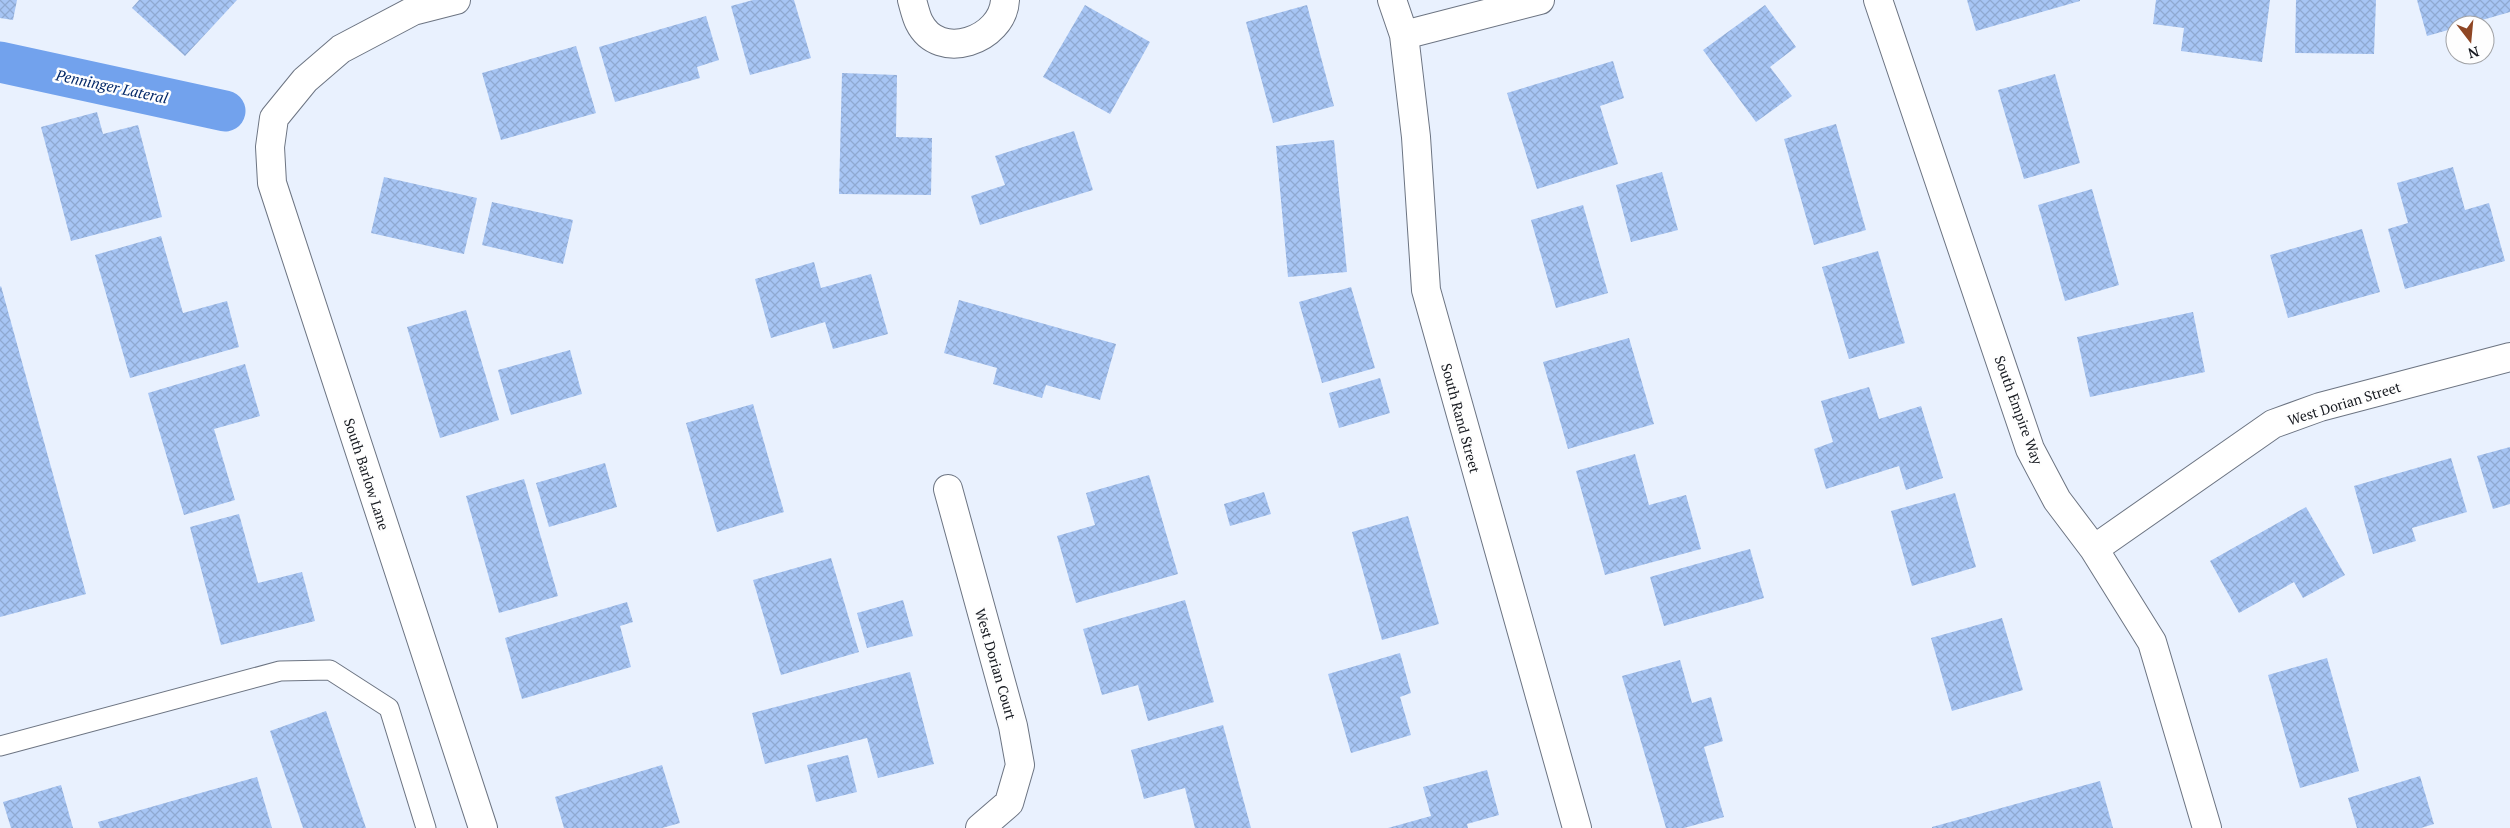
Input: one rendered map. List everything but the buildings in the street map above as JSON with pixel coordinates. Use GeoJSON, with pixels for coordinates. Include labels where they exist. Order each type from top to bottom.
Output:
{"type":"FeatureCollection","features":[{"type":"Feature","properties":{"kind":"street","name":"South Barlow Lane"},"geometry":{"type":"LineString","coordinates":[[456,0],[413,11],[342,49],[305,80],[274,118],[270,147],[272,183],[483,828]]}},
{"type":"Feature","properties":{"kind":"street"},"geometry":{"type":"LineString","coordinates":[[912,0],[919,23],[926,31],[942,40],[963,43],[976,40],[995,25],[1001,16],[1005,0]]}},
{"type":"Feature","properties":{"kind":"street","name":"South Rand Street"},"geometry":{"type":"LineString","coordinates":[[1392,0],[1404,35],[1416,136],[1426,290],[1577,828]]}},
{"type":"Feature","properties":{"kind":"street"},"geometry":{"type":"LineString","coordinates":[[1404,35],[1540,0]]}},
{"type":"Feature","properties":{"kind":"street","name":"South Empire Way"},"geometry":{"type":"LineString","coordinates":[[1878,0],[2030,448],[2057,500],[2094,549],[2152,642],[2206,828]]}},
{"type":"Feature","properties":{"kind":"street","name":"West Dorian Street"},"geometry":{"type":"LineString","coordinates":[[2094,549],[2273,424],[2320,407],[2510,357]]}},
{"type":"Feature","properties":{"kind":"street","name":"West Dorian Court"},"geometry":{"type":"LineString","coordinates":[[948,489],[1014,726],[1020,765],[1009,803],[980,828]]}},
{"type":"Feature","properties":{"kind":"lane"},"geometry":{"type":"LineString","coordinates":[[0,746],[280,671],[330,670],[389,708],[426,828]]}},
{"type":"Feature","properties":{"kind":"waterway","name":"Penninger Lateral"},"geometry":{"type":"LineString","coordinates":[[0,62],[225,111]]}}]}
